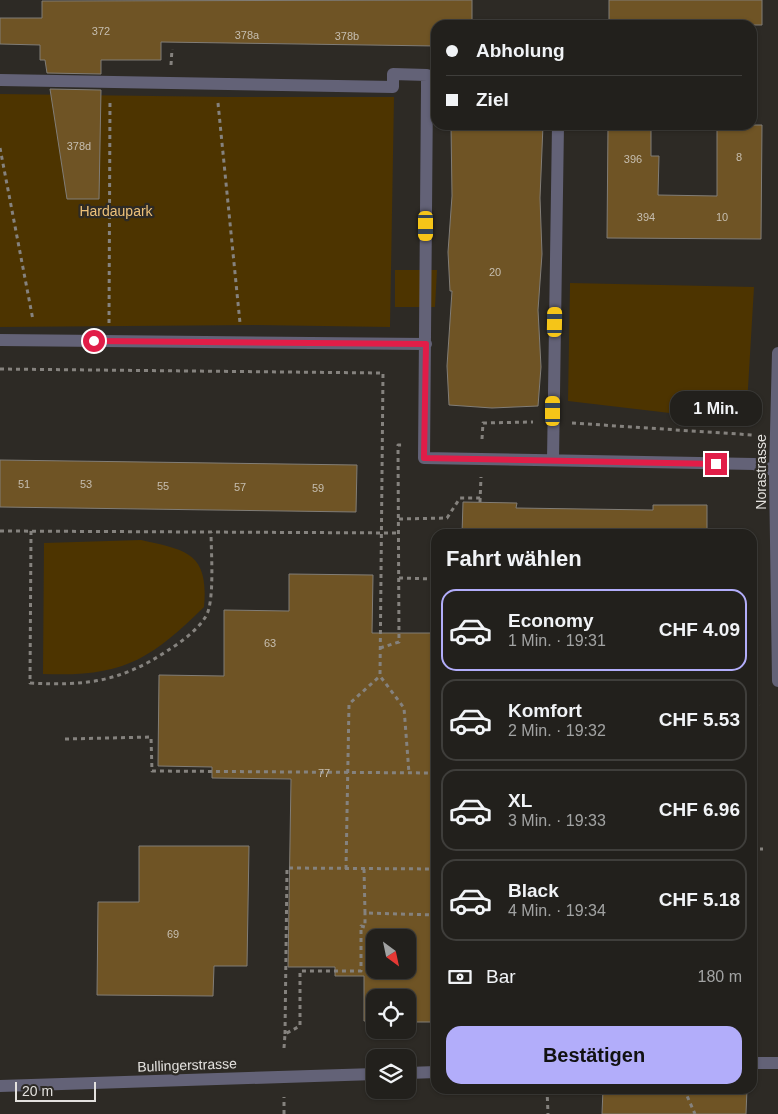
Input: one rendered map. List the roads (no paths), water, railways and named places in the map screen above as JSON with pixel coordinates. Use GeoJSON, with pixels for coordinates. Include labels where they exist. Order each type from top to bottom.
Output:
{"type":"FeatureCollection","features":[{"type":"Feature","properties":{"kind":"street"},"geometry":{"type":"LineString","coordinates":[[0,80],[393,87],[393,74],[427,75],[431,85]]}},
{"type":"Feature","properties":{"kind":"street"},"geometry":{"type":"LineString","coordinates":[[431,130],[424,458],[754,464],[776,472]]}},
{"type":"Feature","properties":{"kind":"street"},"geometry":{"type":"LineString","coordinates":[[553,460],[558,130]]}},
{"type":"Feature","properties":{"kind":"street"},"geometry":{"type":"LineString","coordinates":[[0,340],[426,344]]}},
{"type":"Feature","properties":{"kind":"street","name":"Norastrasse"},"geometry":{"type":"LineString","coordinates":[[778,353],[776,472],[778,681]]}},
{"type":"Feature","properties":{"kind":"street"},"geometry":{"type":"LineString","coordinates":[[757,1063],[778,1063]]}},
{"type":"Feature","properties":{"kind":"street"},"geometry":{"type":"LineString","coordinates":[[416,1073],[431,1072]]}},
{"type":"Feature","properties":{"kind":"street","name":"Bullingerstrasse"},"geometry":{"type":"LineString","coordinates":[[0,1086],[366,1074]]}},
{"type":"Feature","properties":{"kind":"park label","name":"Hardaupark"},"geometry":{"type":"Point","coordinates":[116,211]}}]}
